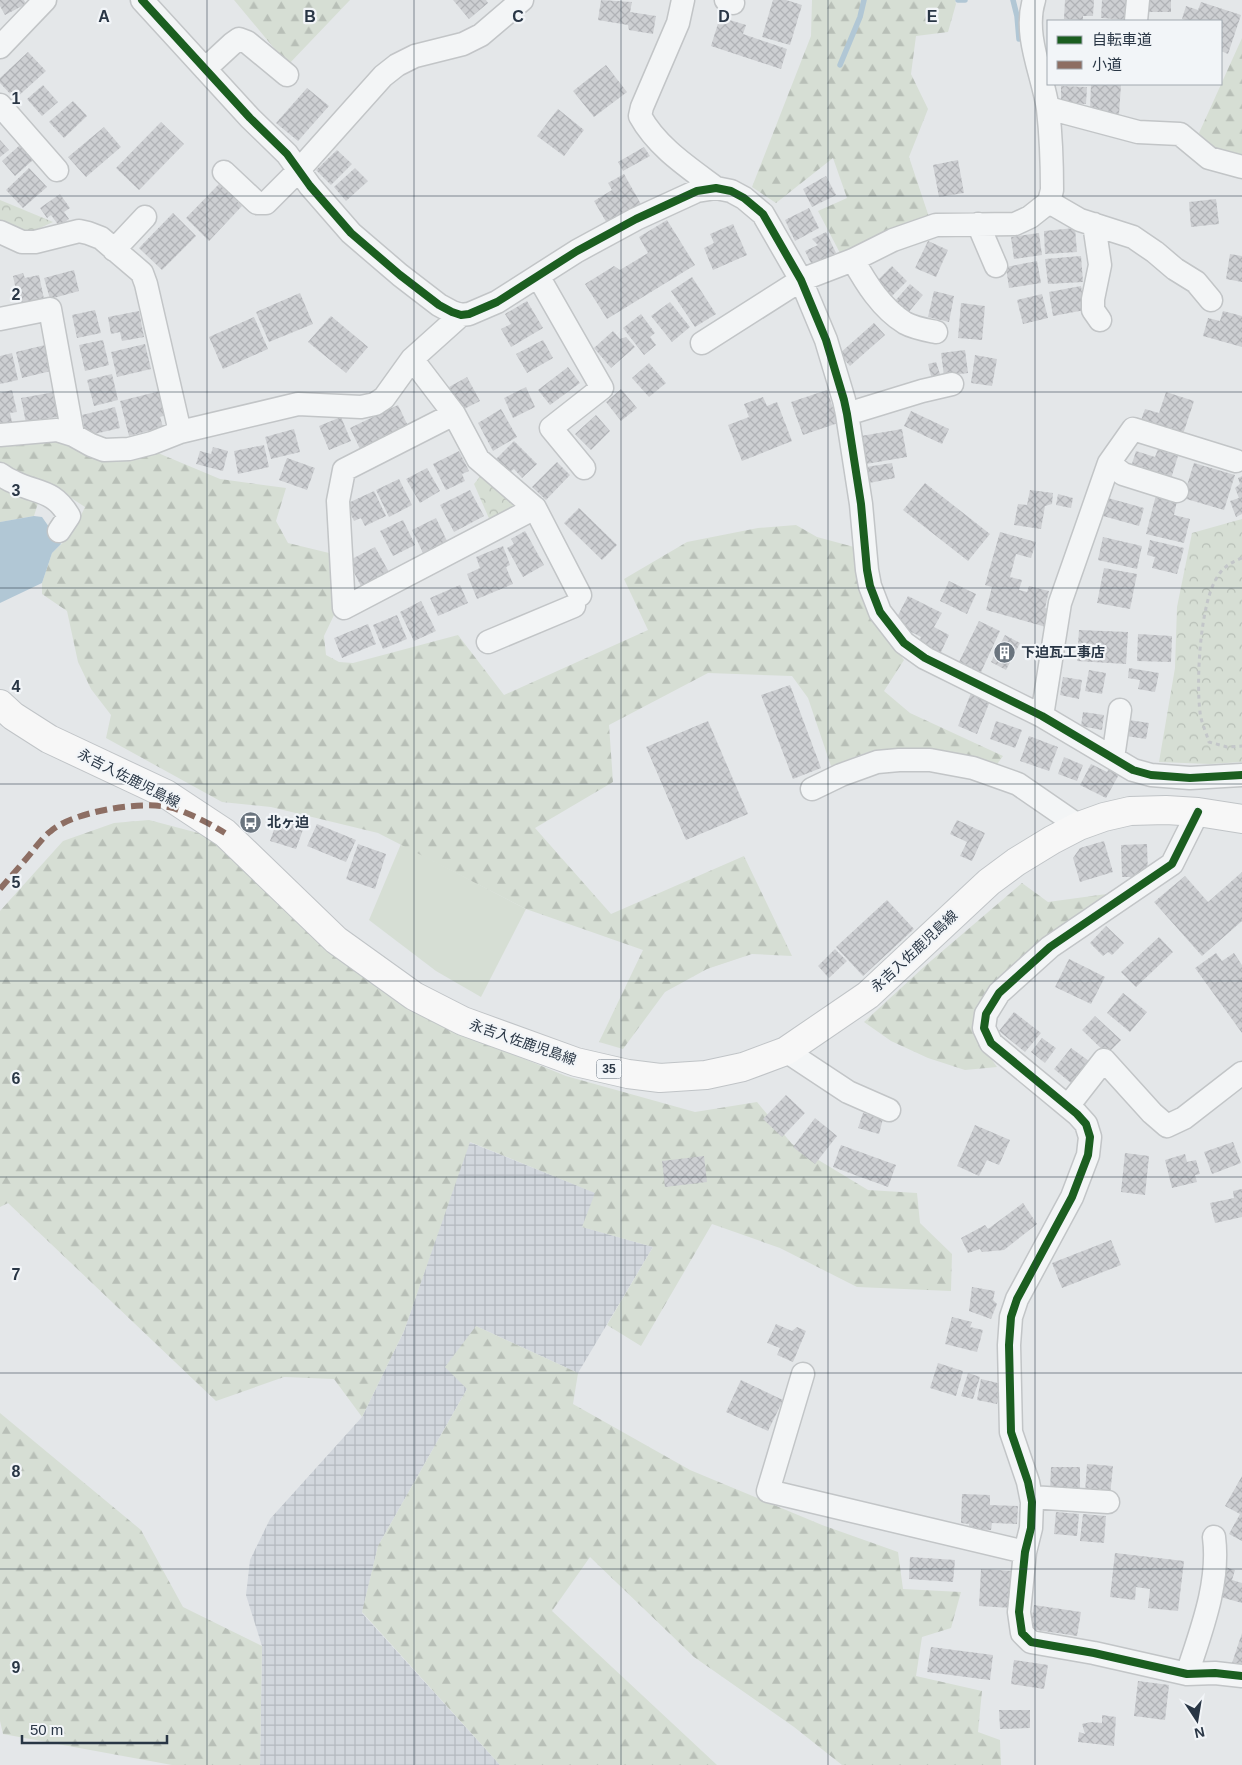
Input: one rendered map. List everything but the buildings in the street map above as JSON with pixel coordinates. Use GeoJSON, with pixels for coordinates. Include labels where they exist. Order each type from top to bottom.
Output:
{"type":"FeatureCollection","features":[{"type":"Feature","properties":{"kind":"main road","name":"永吉入佐鹿児島線"},"geometry":{"type":"LineString","coordinates":[[0,704],[13,716],[49,739],[166,794],[225,833],[336,940],[414,996],[463,1021],[576,1062],[628,1074],[660,1078],[706,1075],[743,1067],[786,1051],[868,995],[989,882],[1016,862],[1079,826],[1104,817],[1130,812],[1166,810],[1198,812],[1242,819]]}},
{"type":"Feature","properties":{"kind":"street"},"geometry":{"type":"LineString","coordinates":[[0,47],[45,0]]}},
{"type":"Feature","properties":{"kind":"street"},"geometry":{"type":"LineString","coordinates":[[142,0],[286,154],[350,233],[400,275],[439,305],[452,312],[470,314],[497,302],[577,252],[636,219],[696,191],[716,188],[731,191],[744,198],[763,214],[801,280],[826,340],[847,414],[861,504],[867,570],[874,598],[880,612],[904,643],[925,658],[1042,716],[1133,770],[1151,775],[1190,778],[1242,775]]}},
{"type":"Feature","properties":{"kind":"street"},"geometry":{"type":"LineString","coordinates":[[224,172],[257,203],[266,203],[298,171],[383,76],[397,65],[415,56],[464,44],[481,35],[522,0]]}},
{"type":"Feature","properties":{"kind":"street"},"geometry":{"type":"LineString","coordinates":[[683,0],[678,22],[642,107],[640,116],[652,134],[676,158],[716,188]]}},
{"type":"Feature","properties":{"kind":"street"},"geometry":{"type":"LineString","coordinates":[[702,343],[801,280],[852,260],[893,240],[936,225],[1015,224],[1030,217],[1049,202],[1052,181],[1048,108],[1033,46],[1031,9],[1034,0]]}},
{"type":"Feature","properties":{"kind":"street"},"geometry":{"type":"LineString","coordinates":[[1136,20],[1138,0]]}},
{"type":"Feature","properties":{"kind":"street"},"geometry":{"type":"LineString","coordinates":[[205,69],[239,39],[247,42],[288,75]]}},
{"type":"Feature","properties":{"kind":"street"},"geometry":{"type":"LineString","coordinates":[[0,105],[58,170]]}},
{"type":"Feature","properties":{"kind":"street"},"geometry":{"type":"LineString","coordinates":[[1048,108],[1138,132],[1180,134],[1209,158],[1242,167]]}},
{"type":"Feature","properties":{"kind":"street"},"geometry":{"type":"LineString","coordinates":[[1049,202],[1080,220],[1133,237],[1155,252],[1175,270],[1196,282],[1211,300]]}},
{"type":"Feature","properties":{"kind":"street"},"geometry":{"type":"LineString","coordinates":[[114,250],[145,217]]}},
{"type":"Feature","properties":{"kind":"street"},"geometry":{"type":"LineString","coordinates":[[978,224],[996,266]]}},
{"type":"Feature","properties":{"kind":"street"},"geometry":{"type":"LineString","coordinates":[[1094,224],[1100,265],[1093,299],[1093,310],[1100,320]]}},
{"type":"Feature","properties":{"kind":"street"},"geometry":{"type":"LineString","coordinates":[[0,232],[22,242],[35,242],[79,231],[101,238],[142,273],[180,432]]}},
{"type":"Feature","properties":{"kind":"street"},"geometry":{"type":"LineString","coordinates":[[852,260],[871,291],[892,313],[906,324],[936,332]]}},
{"type":"Feature","properties":{"kind":"street"},"geometry":{"type":"LineString","coordinates":[[538,276],[602,388],[551,428],[584,468]]}},
{"type":"Feature","properties":{"kind":"street"},"geometry":{"type":"LineString","coordinates":[[0,319],[50,309],[73,434]]}},
{"type":"Feature","properties":{"kind":"street"},"geometry":{"type":"LineString","coordinates":[[0,435],[57,430],[73,434],[91,445],[104,450],[130,449],[180,432],[298,404],[361,407],[375,404],[384,398],[412,359],[461,314]]}},
{"type":"Feature","properties":{"kind":"street"},"geometry":{"type":"LineString","coordinates":[[412,359],[454,414],[478,459],[535,508],[577,601],[488,642]]}},
{"type":"Feature","properties":{"kind":"street"},"geometry":{"type":"LineString","coordinates":[[847,414],[922,391],[952,384]]}},
{"type":"Feature","properties":{"kind":"street"},"geometry":{"type":"LineString","coordinates":[[454,414],[344,470],[338,501],[344,608],[535,508]]}},
{"type":"Feature","properties":{"kind":"street"},"geometry":{"type":"LineString","coordinates":[[1042,716],[1060,603],[1109,463],[1133,429],[1236,462]]}},
{"type":"Feature","properties":{"kind":"street"},"geometry":{"type":"LineString","coordinates":[[1109,463],[1123,474],[1177,492]]}},
{"type":"Feature","properties":{"kind":"street"},"geometry":{"type":"LineString","coordinates":[[0,474],[14,483],[46,493],[62,504],[69,516],[59,531]]}},
{"type":"Feature","properties":{"kind":"street"},"geometry":{"type":"LineString","coordinates":[[1112,758],[1120,710]]}},
{"type":"Feature","properties":{"kind":"street"},"geometry":{"type":"LineString","coordinates":[[812,789],[841,775],[877,762],[930,760],[973,768],[1018,784],[1079,826]]}},
{"type":"Feature","properties":{"kind":"street"},"geometry":{"type":"LineString","coordinates":[[1198,812],[1172,864],[1050,947],[999,993],[986,1014],[984,1028],[991,1043],[1068,1106],[1086,1124],[1090,1137],[1088,1155],[1080,1179],[1018,1298],[1011,1317],[1008,1345],[1011,1432],[1028,1482],[1031,1497],[1031,1528],[1025,1552],[1019,1612],[1022,1633],[1031,1642],[1094,1653],[1187,1674],[1215,1673],[1242,1676]]}},
{"type":"Feature","properties":{"kind":"street"},"geometry":{"type":"LineString","coordinates":[[786,1051],[848,1092],[888,1110]]}},
{"type":"Feature","properties":{"kind":"street"},"geometry":{"type":"LineString","coordinates":[[1068,1106],[1104,1060],[1152,1114],[1167,1126],[1184,1118],[1242,1073]]}},
{"type":"Feature","properties":{"kind":"street"},"geometry":{"type":"LineString","coordinates":[[803,1374],[768,1491],[1025,1552]]}},
{"type":"Feature","properties":{"kind":"street"},"geometry":{"type":"LineString","coordinates":[[1031,1497],[1108,1502]]}},
{"type":"Feature","properties":{"kind":"street"},"geometry":{"type":"LineString","coordinates":[[1187,1674],[1204,1622],[1214,1576],[1216,1554],[1214,1537]]}},
{"type":"Feature","properties":{"kind":"path"},"geometry":{"type":"LineString","coordinates":[[1242,558],[1229,563],[1217,576],[1207,600],[1201,642],[1199,682],[1200,714],[1209,742],[1227,747],[1242,746]]}},
{"type":"Feature","properties":{"kind":"shaded area"},"geometry":{"type":"Polygon","coordinates":[[[469,1142],[596,1193],[583,1227],[653,1247],[578,1373],[476,1326],[467,1389],[378,1546],[362,1613],[500,1765],[260,1765],[262,1646],[246,1595],[250,1560],[270,1519],[362,1417],[404,1331],[469,1142]]]}},
{"type":"Feature","properties":{"kind":"green space"},"geometry":{"type":"Polygon","coordinates":[[[234,0],[350,0],[288,65],[234,0]]]}},
{"type":"Feature","properties":{"kind":"green space"},"geometry":{"type":"Polygon","coordinates":[[[812,0],[955,0],[956,4],[948,32],[916,36],[911,74],[928,109],[909,157],[929,217],[907,222],[841,255],[818,211],[847,198],[833,158],[776,203],[752,187],[811,36],[812,0]]]}},
{"type":"Feature","properties":{"kind":"green space"},"geometry":{"type":"Polygon","coordinates":[[[1242,38],[1242,160],[1211,150],[1199,133],[1242,38]]]}},
{"type":"Feature","properties":{"kind":"green space"},"geometry":{"type":"Polygon","coordinates":[[[0,200],[53,222],[27,234],[0,225],[0,200]]]}},
{"type":"Feature","properties":{"kind":"green space"},"geometry":{"type":"Polygon","coordinates":[[[58,439],[132,459],[158,453],[220,479],[286,488],[276,521],[288,543],[329,553],[335,613],[324,636],[326,655],[339,662],[353,663],[458,635],[504,695],[648,630],[624,579],[687,542],[758,528],[796,525],[817,537],[854,547],[870,617],[904,660],[884,691],[910,713],[1003,756],[995,767],[930,753],[868,752],[831,766],[808,698],[792,676],[708,673],[609,725],[613,782],[535,828],[611,914],[744,856],[792,956],[752,954],[707,969],[665,992],[623,1049],[599,1042],[643,950],[526,909],[378,833],[271,807],[222,802],[106,738],[111,715],[91,689],[78,662],[67,611],[42,594],[42,583],[52,553],[72,534],[85,507],[48,483],[0,470],[0,445],[58,439]]]}},
{"type":"Feature","properties":{"kind":"green space"},"geometry":{"type":"Polygon","coordinates":[[[482,474],[515,499],[516,511],[491,523],[474,484],[482,474]]]}},
{"type":"Feature","properties":{"kind":"green space"},"geometry":{"type":"Polygon","coordinates":[[[0,486],[38,503],[34,516],[0,522],[0,486]]]}},
{"type":"Feature","properties":{"kind":"green space"},"geometry":{"type":"Polygon","coordinates":[[[1242,519],[1242,762],[1210,764],[1159,762],[1175,668],[1177,607],[1192,533],[1242,519]]]}},
{"type":"Feature","properties":{"kind":"green space"},"geometry":{"type":"Polygon","coordinates":[[[149,820],[202,834],[214,841],[334,956],[441,1025],[566,1076],[695,1112],[757,1102],[792,1144],[868,1190],[917,1193],[920,1223],[952,1254],[951,1291],[857,1287],[780,1248],[712,1224],[641,1346],[607,1325],[653,1247],[582,1227],[595,1193],[470,1142],[404,1331],[362,1417],[334,1379],[284,1377],[216,1401],[8,1203],[0,1207],[0,911],[63,841],[114,823],[149,820]]]}},
{"type":"Feature","properties":{"kind":"green space"},"geometry":{"type":"Polygon","coordinates":[[[401,844],[526,909],[481,997],[436,971],[369,920],[401,844]]]}},
{"type":"Feature","properties":{"kind":"green space"},"geometry":{"type":"Polygon","coordinates":[[[1022,883],[1048,902],[1114,893],[999,981],[978,1003],[974,1023],[980,1043],[997,1067],[965,1070],[928,1058],[891,1041],[864,1022],[925,966],[1022,883]]]}},
{"type":"Feature","properties":{"kind":"green space"},"geometry":{"type":"Polygon","coordinates":[[[476,1326],[578,1373],[573,1404],[690,1470],[822,1525],[898,1552],[903,1589],[961,1592],[951,1628],[922,1637],[916,1676],[982,1691],[978,1732],[1000,1740],[1001,1765],[842,1765],[794,1727],[694,1657],[590,1557],[552,1611],[717,1765],[500,1765],[362,1612],[378,1546],[467,1389],[445,1367],[476,1326]]]}},
{"type":"Feature","properties":{"kind":"green space"},"geometry":{"type":"Polygon","coordinates":[[[0,1413],[141,1530],[183,1607],[262,1646],[260,1765],[172,1765],[3,1734],[0,1721],[0,1413]]]}},
{"type":"Feature","properties":{"kind":"water"},"geometry":{"type":"Polygon","coordinates":[[[34,516],[42,517],[61,544],[52,553],[42,583],[0,603],[0,522],[34,516]]]}},
{"type":"Feature","properties":{"kind":"waterway"},"geometry":{"type":"LineString","coordinates":[[840,65],[860,17],[864,0]]}},
{"type":"Feature","properties":{"kind":"waterway"},"geometry":{"type":"LineString","coordinates":[[958,0],[965,0]]}},
{"type":"Feature","properties":{"kind":"waterway"},"geometry":{"type":"LineString","coordinates":[[1013,0],[1017,16],[1019,39]]}},
{"type":"Feature","properties":{"kind":"marked path"},"geometry":{"type":"LineString","coordinates":[[0,889],[49,833],[62,824],[92,813],[128,806],[160,806],[186,813],[225,833]]}},
{"type":"Feature","properties":{"kind":"cycle path"},"geometry":{"type":"LineString","coordinates":[[142,0],[250,118],[287,154],[310,186],[351,233],[439,305],[461,315],[469,314],[497,302],[577,251],[636,219],[697,191],[716,188],[731,191],[744,198],[763,214],[801,280],[826,340],[847,414],[861,504],[870,586],[880,612],[904,643],[925,658],[1042,716],[1133,770],[1151,775],[1190,778],[1242,775]]}},
{"type":"Feature","properties":{"kind":"cycle path"},"geometry":{"type":"LineString","coordinates":[[1198,812],[1172,864],[1050,947],[999,993],[986,1014],[984,1028],[991,1043],[1077,1114],[1086,1124],[1090,1137],[1088,1155],[1072,1197],[1017,1299],[1011,1317],[1009,1345],[1011,1432],[1028,1482],[1032,1502],[1031,1528],[1025,1552],[1019,1612],[1022,1633],[1031,1642],[1094,1653],[1187,1674],[1215,1673],[1242,1676]]}},
{"type":"Feature","properties":{"kind":"place","name":"下迫瓦工事店"},"geometry":{"type":"Point","coordinates":[1005,652]}},
{"type":"Feature","properties":{"kind":"place","name":"北ヶ迫"},"geometry":{"type":"Point","coordinates":[251,822]}}]}
